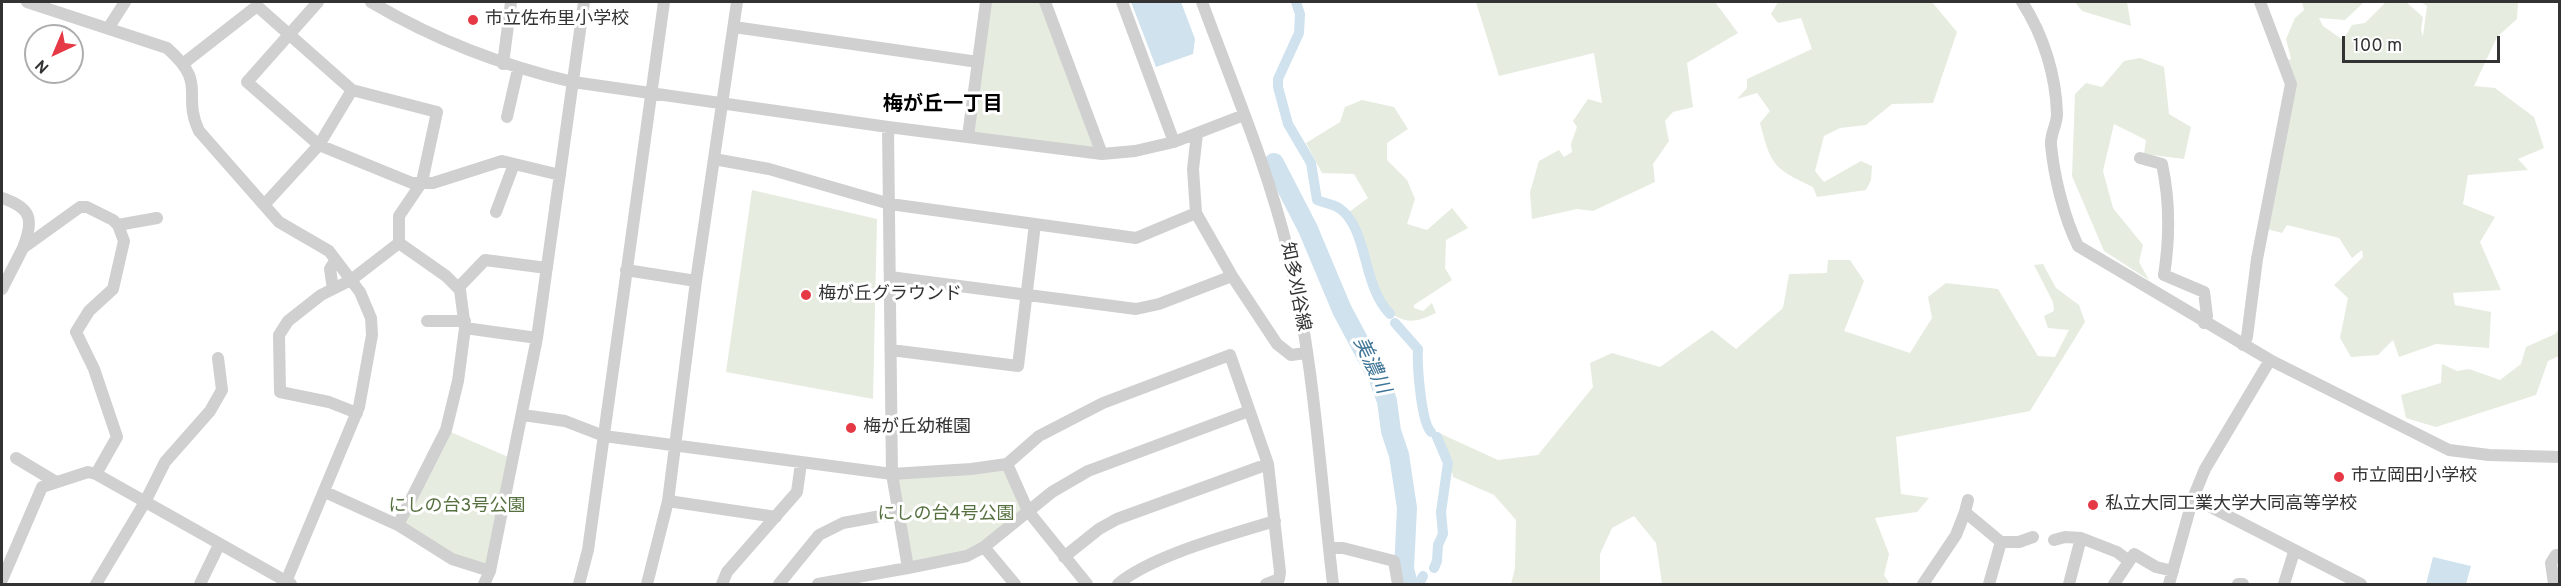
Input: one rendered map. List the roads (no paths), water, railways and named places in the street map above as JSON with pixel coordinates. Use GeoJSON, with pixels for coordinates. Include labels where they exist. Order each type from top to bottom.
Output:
{"type":"FeatureCollection","features":[{"type":"Feature","properties":{"kind":"street"},"geometry":{"type":"LineString","coordinates":[[2,580],[42,487],[88,472],[96,474],[288,584],[357,412],[372,335],[366,304],[329,251],[279,222],[199,131],[194,120],[191,74],[184,63],[160,44],[27,2]]}},
{"type":"Feature","properties":{"kind":"street"},"geometry":{"type":"LineString","coordinates":[[110,27],[125,2]]}},
{"type":"Feature","properties":{"kind":"street"},"geometry":{"type":"LineString","coordinates":[[318,2],[247,82],[319,145],[412,183],[420,184],[476,171],[502,161],[560,175]]}},
{"type":"Feature","properties":{"kind":"street"},"geometry":{"type":"LineString","coordinates":[[371,2],[433,36],[518,69],[573,82],[888,127],[1102,154],[1135,151],[1174,141],[1244,115]]}},
{"type":"Feature","properties":{"kind":"street"},"geometry":{"type":"LineString","coordinates":[[503,64],[511,2]]}},
{"type":"Feature","properties":{"kind":"street"},"geometry":{"type":"LineString","coordinates":[[484,585],[490,571],[537,338],[584,2]]}},
{"type":"Feature","properties":{"kind":"street"},"geometry":{"type":"LineString","coordinates":[[579,585],[588,550],[664,2]]}},
{"type":"Feature","properties":{"kind":"street"},"geometry":{"type":"LineString","coordinates":[[647,585],[668,501],[696,282],[737,2]]}},
{"type":"Feature","properties":{"kind":"street"},"geometry":{"type":"LineString","coordinates":[[968,136],[986,2]]}},
{"type":"Feature","properties":{"kind":"street"},"geometry":{"type":"LineString","coordinates":[[1045,2],[1102,154]]}},
{"type":"Feature","properties":{"kind":"street"},"geometry":{"type":"LineString","coordinates":[[1122,2],[1174,141]]}},
{"type":"Feature","properties":{"kind":"street","name":"知多刈谷線"},"geometry":{"type":"LineString","coordinates":[[1202,2],[1262,164],[1288,250],[1306,353],[1333,585]]}},
{"type":"Feature","properties":{"kind":"street"},"geometry":{"type":"LineString","coordinates":[[2022,2],[2045,48],[2053,81],[2057,115],[2050,142],[2067,215],[2078,246],[2204,323],[2270,360],[2449,450],[2480,455],[2559,457]]}},
{"type":"Feature","properties":{"kind":"street"},"geometry":{"type":"LineString","coordinates":[[2243,345],[2247,337],[2257,258],[2291,84],[2260,2]]}},
{"type":"Feature","properties":{"kind":"street"},"geometry":{"type":"LineString","coordinates":[[184,63],[257,6],[352,90],[437,112],[420,184],[399,216],[399,243]]}},
{"type":"Feature","properties":{"kind":"street"},"geometry":{"type":"LineString","coordinates":[[734,27],[978,62]]}},
{"type":"Feature","properties":{"kind":"street"},"geometry":{"type":"LineString","coordinates":[[507,117],[518,69]]}},
{"type":"Feature","properties":{"kind":"street"},"geometry":{"type":"LineString","coordinates":[[264,205],[319,145],[352,90]]}},
{"type":"Feature","properties":{"kind":"street"},"geometry":{"type":"LineString","coordinates":[[888,127],[892,474],[908,568]]}},
{"type":"Feature","properties":{"kind":"street"},"geometry":{"type":"LineString","coordinates":[[1197,134],[1193,169],[1196,213],[1232,276],[1283,351],[1291,355],[1306,353]]}},
{"type":"Feature","properties":{"kind":"street"},"geometry":{"type":"LineString","coordinates":[[714,159],[769,170],[890,204],[1136,238],[1196,213]]}},
{"type":"Feature","properties":{"kind":"street"},"geometry":{"type":"LineString","coordinates":[[2140,159],[2162,164],[2165,176],[2170,236],[2164,275],[2204,292],[2207,316],[2204,323]]}},
{"type":"Feature","properties":{"kind":"street"},"geometry":{"type":"LineString","coordinates":[[496,212],[514,164]]}},
{"type":"Feature","properties":{"kind":"street"},"geometry":{"type":"LineString","coordinates":[[2,198],[21,207],[30,219],[23,248],[2,289]]}},
{"type":"Feature","properties":{"kind":"street"},"geometry":{"type":"LineString","coordinates":[[23,248],[80,207],[87,207],[118,225],[124,241],[112,289],[89,311],[76,332],[94,369],[117,437],[96,474]]}},
{"type":"Feature","properties":{"kind":"street"},"geometry":{"type":"LineString","coordinates":[[118,225],[157,218]]}},
{"type":"Feature","properties":{"kind":"street"},"geometry":{"type":"LineString","coordinates":[[891,350],[1018,366],[1035,224]]}},
{"type":"Feature","properties":{"kind":"street"},"geometry":{"type":"LineString","coordinates":[[357,412],[329,402],[280,392],[279,335],[294,313],[351,280],[399,243]]}},
{"type":"Feature","properties":{"kind":"street"},"geometry":{"type":"LineString","coordinates":[[398,525],[446,430],[458,381],[465,325],[458,288],[446,276],[399,243]]}},
{"type":"Feature","properties":{"kind":"street"},"geometry":{"type":"LineString","coordinates":[[458,288],[485,260],[547,268]]}},
{"type":"Feature","properties":{"kind":"street"},"geometry":{"type":"LineString","coordinates":[[333,289],[330,269],[335,261]]}},
{"type":"Feature","properties":{"kind":"street"},"geometry":{"type":"LineString","coordinates":[[626,270],[696,282]]}},
{"type":"Feature","properties":{"kind":"street"},"geometry":{"type":"LineString","coordinates":[[890,277],[1136,309],[1158,304],[1232,276]]}},
{"type":"Feature","properties":{"kind":"street"},"geometry":{"type":"LineString","coordinates":[[427,321],[465,325],[537,338]]}},
{"type":"Feature","properties":{"kind":"street"},"geometry":{"type":"LineString","coordinates":[[523,415],[565,420],[604,436],[892,474],[1007,464],[1039,436],[1102,403],[1230,355],[1268,464],[1280,579],[1266,585]]}},
{"type":"Feature","properties":{"kind":"street"},"geometry":{"type":"LineString","coordinates":[[96,585],[145,502],[165,462],[210,411],[222,390],[218,358]]}},
{"type":"Feature","properties":{"kind":"street"},"geometry":{"type":"LineString","coordinates":[[2169,585],[2193,498],[2205,469],[2270,360]]}},
{"type":"Feature","properties":{"kind":"street"},"geometry":{"type":"LineString","coordinates":[[818,585],[944,562],[984,547],[1052,492],[1088,471],[1249,411]]}},
{"type":"Feature","properties":{"kind":"street"},"geometry":{"type":"LineString","coordinates":[[16,458],[56,482]]}},
{"type":"Feature","properties":{"kind":"street"},"geometry":{"type":"LineString","coordinates":[[722,585],[727,572],[797,492],[801,463]]}},
{"type":"Feature","properties":{"kind":"street"},"geometry":{"type":"LineString","coordinates":[[1007,464],[1028,511],[1087,585]]}},
{"type":"Feature","properties":{"kind":"street"},"geometry":{"type":"LineString","coordinates":[[1064,557],[1099,529],[1117,519],[1268,464]]}},
{"type":"Feature","properties":{"kind":"street"},"geometry":{"type":"LineString","coordinates":[[325,492],[398,525],[452,559],[490,571]]}},
{"type":"Feature","properties":{"kind":"street"},"geometry":{"type":"LineString","coordinates":[[2193,498],[2361,585]]}},
{"type":"Feature","properties":{"kind":"street"},"geometry":{"type":"LineString","coordinates":[[668,501],[776,517]]}},
{"type":"Feature","properties":{"kind":"street"},"geometry":{"type":"LineString","coordinates":[[1923,585],[1956,535],[1967,506],[2001,542],[2019,542],[2033,537]]}},
{"type":"Feature","properties":{"kind":"street"},"geometry":{"type":"LineString","coordinates":[[780,583],[819,535],[843,523],[897,513]]}},
{"type":"Feature","properties":{"kind":"street"},"geometry":{"type":"LineString","coordinates":[[1118,585],[1126,578],[1170,557],[1275,521]]}},
{"type":"Feature","properties":{"kind":"street"},"geometry":{"type":"LineString","coordinates":[[2054,540],[2066,537],[2080,538],[2117,552],[2129,561]]}},
{"type":"Feature","properties":{"kind":"street"},"geometry":{"type":"LineString","coordinates":[[2068,585],[2080,538]]}},
{"type":"Feature","properties":{"kind":"street"},"geometry":{"type":"LineString","coordinates":[[1989,585],[2001,542]]}},
{"type":"Feature","properties":{"kind":"street"},"geometry":{"type":"LineString","coordinates":[[200,585],[219,545]]}},
{"type":"Feature","properties":{"kind":"street"},"geometry":{"type":"LineString","coordinates":[[984,547],[1015,585]]}},
{"type":"Feature","properties":{"kind":"street"},"geometry":{"type":"LineString","coordinates":[[1329,548],[1343,548],[1394,561],[1398,585]]}},
{"type":"Feature","properties":{"kind":"street"},"geometry":{"type":"LineString","coordinates":[[2284,585],[2294,552]]}},
{"type":"Feature","properties":{"kind":"street"},"geometry":{"type":"LineString","coordinates":[[2114,585],[2134,554],[2156,567],[2173,571]]}},
{"type":"Feature","properties":{"kind":"street"},"geometry":{"type":"LineString","coordinates":[[2554,585],[2551,563],[2556,555],[2559,555]]}},
{"type":"Feature","properties":{"kind":"street"},"geometry":{"type":"LineString","coordinates":[[780,583],[796,585]]}},
{"type":"Feature","properties":{"kind":"street"},"geometry":{"type":"LineString","coordinates":[[2238,585],[2243,585]]}},
{"type":"Feature","properties":{"kind":"water"},"geometry":{"type":"Polygon","coordinates":[[[1131,2],[1181,2],[1195,39],[1193,54],[1156,67],[1131,2]]]}},
{"type":"Feature","properties":{"kind":"water"},"geometry":{"type":"Polygon","coordinates":[[[2433,557],[2471,566],[2466,584],[2426,584],[2433,557]]]}},
{"type":"Feature","properties":{"kind":"waterway"},"geometry":{"type":"LineString","coordinates":[[1296,2],[1300,14],[1299,33],[1278,79],[1288,124],[1311,163],[1317,200],[1339,208],[1349,217],[1361,243],[1374,288],[1390,314]]}},
{"type":"Feature","properties":{"kind":"waterway","name":"美濃川"},"geometry":{"type":"LineString","coordinates":[[1274,163],[1308,229],[1342,310],[1379,379],[1387,401],[1391,431],[1399,455],[1407,508],[1404,569],[1408,584]]}},
{"type":"Feature","properties":{"kind":"waterway"},"geometry":{"type":"LineString","coordinates":[[1395,323],[1418,349],[1422,406],[1431,432]]}},
{"type":"Feature","properties":{"kind":"waterway"},"geometry":{"type":"LineString","coordinates":[[1434,568],[1438,545],[1443,534],[1441,512],[1448,463],[1437,437]]}},
{"type":"Feature","properties":{"kind":"waterway"},"geometry":{"type":"LineString","coordinates":[[1419,584],[1423,576]]}},
{"type":"Feature","properties":{"kind":"place","name":"市立佐布里小学校"},"geometry":{"type":"Point","coordinates":[473,20]}},
{"type":"Feature","properties":{"kind":"place","name":"梅が丘グラウンド"},"geometry":{"type":"Point","coordinates":[806,295]}},
{"type":"Feature","properties":{"kind":"place","name":"梅が丘幼稚園"},"geometry":{"type":"Point","coordinates":[851,428]}},
{"type":"Feature","properties":{"kind":"place","name":"市立岡田小学校"},"geometry":{"type":"Point","coordinates":[2339,477]}},
{"type":"Feature","properties":{"kind":"place","name":"私立大同工業大学大同高等学校"},"geometry":{"type":"Point","coordinates":[2093,505]}},
{"type":"Feature","properties":{"kind":"district","name":"梅が丘一丁目"},"geometry":{"type":"Point","coordinates":[943,106]}},
{"type":"Feature","properties":{"kind":"park label","name":"にしの台3号公園"},"geometry":{"type":"Point","coordinates":[457,507]}},
{"type":"Feature","properties":{"kind":"park label","name":"にしの台4号公園"},"geometry":{"type":"Point","coordinates":[946,515]}}]}
